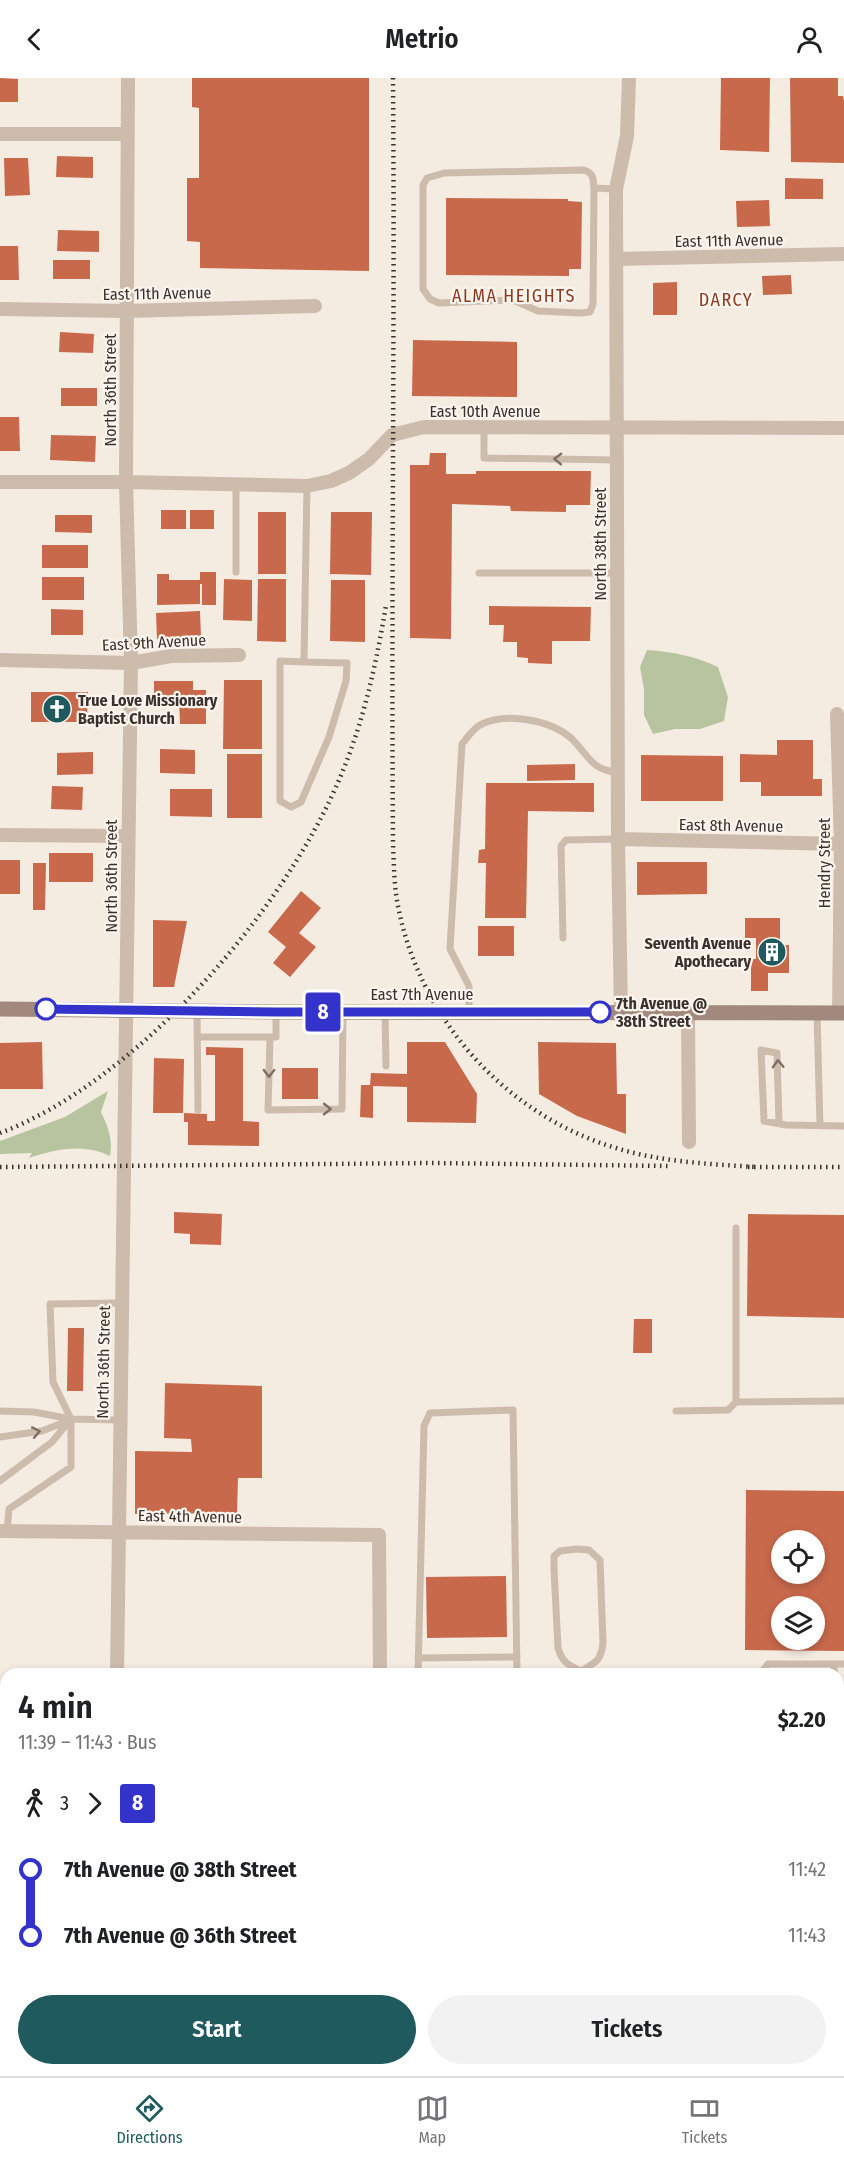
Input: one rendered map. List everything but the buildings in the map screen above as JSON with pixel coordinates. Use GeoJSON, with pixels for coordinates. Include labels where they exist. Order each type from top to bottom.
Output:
{"type":"FeatureCollection","features":[{"type":"Feature","properties":{"kind":"street","name":"North 36th Street"},"geometry":{"type":"LineString","coordinates":[[117,1668],[120,1303],[131,663],[126,482],[128,78]]}},
{"type":"Feature","properties":{"kind":"street","name":"North 38th Street"},"geometry":{"type":"LineString","coordinates":[[621,1012],[618,839],[616,189],[627,135],[629,78]]}},
{"type":"Feature","properties":{"kind":"street"},"geometry":{"type":"LineString","coordinates":[[0,134],[128,134]]}},
{"type":"Feature","properties":{"kind":"street","name":"East 11th Avenue"},"geometry":{"type":"LineString","coordinates":[[616,259],[844,254]]}},
{"type":"Feature","properties":{"kind":"street","name":"East 11th Avenue"},"geometry":{"type":"LineString","coordinates":[[0,309],[127,311],[315,306]]}},
{"type":"Feature","properties":{"kind":"street","name":"East 10th Avenue"},"geometry":{"type":"LineString","coordinates":[[0,482],[307,486],[331,481],[349,473],[369,459],[392,435],[424,427],[844,428]]}},
{"type":"Feature","properties":{"kind":"street","name":"East 9th Avenue"},"geometry":{"type":"LineString","coordinates":[[0,660],[131,663],[171,656],[239,655]]}},
{"type":"Feature","properties":{"kind":"street","name":"Hendry Street"},"geometry":{"type":"LineString","coordinates":[[837,714],[842,759],[842,1013]]}},
{"type":"Feature","properties":{"kind":"street"},"geometry":{"type":"LineString","coordinates":[[0,835],[128,836]]}},
{"type":"Feature","properties":{"kind":"street","name":"East 8th Avenue"},"geometry":{"type":"LineString","coordinates":[[618,839],[843,844]]}},
{"type":"Feature","properties":{"kind":"street","name":"East 7th Avenue"},"geometry":{"type":"LineString","coordinates":[[0,1009],[842,1013]]}},
{"type":"Feature","properties":{"kind":"street"},"geometry":{"type":"LineString","coordinates":[[688,1012],[689,1142]]}},
{"type":"Feature","properties":{"kind":"street","name":"East 4th Avenue"},"geometry":{"type":"LineString","coordinates":[[4,1531],[379,1535],[380,1668]]}},
{"type":"Feature","properties":{"kind":"lane"},"geometry":{"type":"LineString","coordinates":[[584,170],[590,172],[593,177],[594,188],[593,304],[590,312],[538,311],[513,300],[439,303],[430,299],[423,289],[423,185],[427,178],[444,173],[584,170]]}},
{"type":"Feature","properties":{"kind":"lane"},"geometry":{"type":"LineString","coordinates":[[594,188],[616,189]]}},
{"type":"Feature","properties":{"kind":"lane"},"geometry":{"type":"LineString","coordinates":[[484,428],[484,458],[616,460]]}},
{"type":"Feature","properties":{"kind":"lane"},"geometry":{"type":"LineString","coordinates":[[236,484],[236,572]]}},
{"type":"Feature","properties":{"kind":"lane"},"geometry":{"type":"LineString","coordinates":[[304,662],[307,486]]}},
{"type":"Feature","properties":{"kind":"lane"},"geometry":{"type":"LineString","coordinates":[[479,573],[617,573]]}},
{"type":"Feature","properties":{"kind":"lane"},"geometry":{"type":"LineString","coordinates":[[280,661],[304,662],[347,663],[346,681],[329,737],[309,785],[301,802],[291,807],[280,801],[280,661]]}},
{"type":"Feature","properties":{"kind":"lane"},"geometry":{"type":"LineString","coordinates":[[470,1012],[469,986],[450,949],[462,744],[479,725],[492,720],[520,719],[552,726],[570,738],[598,768],[606,772],[618,772]]}},
{"type":"Feature","properties":{"kind":"lane"},"geometry":{"type":"LineString","coordinates":[[563,938],[561,846],[566,840],[618,839]]}},
{"type":"Feature","properties":{"kind":"lane"},"geometry":{"type":"LineString","coordinates":[[197,1011],[198,1110]]}},
{"type":"Feature","properties":{"kind":"lane"},"geometry":{"type":"LineString","coordinates":[[198,1037],[276,1037],[276,1012]]}},
{"type":"Feature","properties":{"kind":"lane"},"geometry":{"type":"LineString","coordinates":[[270,1037],[268,1110],[342,1109],[343,1012]]}},
{"type":"Feature","properties":{"kind":"lane"},"geometry":{"type":"LineString","coordinates":[[385,1012],[386,1066]]}},
{"type":"Feature","properties":{"kind":"lane"},"geometry":{"type":"LineString","coordinates":[[818,1012],[820,1126]]}},
{"type":"Feature","properties":{"kind":"lane"},"geometry":{"type":"LineString","coordinates":[[779,1123],[777,1053],[761,1050],[764,1121],[786,1125],[844,1126]]}},
{"type":"Feature","properties":{"kind":"lane"},"geometry":{"type":"LineString","coordinates":[[736,1228],[736,1402]]}},
{"type":"Feature","properties":{"kind":"lane"},"geometry":{"type":"LineString","coordinates":[[4,1531],[9,1509],[71,1467],[71,1419],[53,1382],[50,1304],[120,1303]]}},
{"type":"Feature","properties":{"kind":"lane"},"geometry":{"type":"LineString","coordinates":[[676,1411],[728,1410],[736,1402],[844,1401]]}},
{"type":"Feature","properties":{"kind":"lane"},"geometry":{"type":"LineString","coordinates":[[418,1668],[424,1426],[430,1413],[513,1410],[517,1668]]}},
{"type":"Feature","properties":{"kind":"lane"},"geometry":{"type":"LineString","coordinates":[[0,1411],[34,1412],[71,1419],[119,1420]]}},
{"type":"Feature","properties":{"kind":"lane"},"geometry":{"type":"LineString","coordinates":[[0,1437],[42,1431],[71,1419]]}},
{"type":"Feature","properties":{"kind":"lane"},"geometry":{"type":"LineString","coordinates":[[0,1481],[52,1442],[71,1419]]}},
{"type":"Feature","properties":{"kind":"lane"},"geometry":{"type":"LineString","coordinates":[[574,1668],[561,1658],[558,1648],[554,1556],[560,1551],[577,1549],[590,1550],[600,1560],[602,1654],[597,1662],[587,1668]]}},
{"type":"Feature","properties":{"kind":"lane"},"geometry":{"type":"LineString","coordinates":[[418,1658],[517,1657]]}},
{"type":"Feature","properties":{"kind":"lane"},"geometry":{"type":"LineString","coordinates":[[765,1668],[768,1664],[844,1664]]}},
{"type":"Feature","properties":{"kind":"green space"},"geometry":{"type":"Polygon","coordinates":[[[647,650],[684,655],[718,667],[728,697],[724,721],[700,729],[675,729],[653,734],[644,715],[644,689],[640,667],[647,650]]]}},
{"type":"Feature","properties":{"kind":"green space"},"geometry":{"type":"Polygon","coordinates":[[[108,1091],[101,1112],[109,1133],[110,1156],[80,1149],[59,1150],[29,1158],[32,1153],[0,1154],[0,1141],[65,1117],[108,1091]]]}},
{"type":"Feature","properties":{"kind":"railway"},"geometry":{"type":"LineString","coordinates":[[393,78],[393,843],[397,903],[410,952],[427,990],[449,1026],[476,1059],[506,1088],[540,1113],[577,1133],[633,1153],[685,1162],[756,1167]]}},
{"type":"Feature","properties":{"kind":"railway"},"geometry":{"type":"LineString","coordinates":[[0,1133],[51,1109],[102,1075],[152,1034],[200,987],[243,936],[282,884],[314,831],[348,759],[368,694],[386,605]]}},
{"type":"Feature","properties":{"kind":"railway"},"geometry":{"type":"LineString","coordinates":[[0,1167],[432,1163],[670,1166]]}},
{"type":"Feature","properties":{"kind":"railway"},"geometry":{"type":"LineString","coordinates":[[748,1167],[844,1167]]}},
{"type":"Feature","properties":{"kind":"bus line","name":"8"},"geometry":{"type":"LineString","coordinates":[[46,1009],[600,1012]]}},
{"type":"Feature","properties":{"kind":"place","name":"True Love Missionary Baptist Church"},"geometry":{"type":"Point","coordinates":[57,709]}},
{"type":"Feature","properties":{"kind":"place","name":"Seventh Avenue Apothecary"},"geometry":{"type":"Point","coordinates":[772,952]}},
{"type":"Feature","properties":{"kind":"place","name":"7th Avenue @ 38th Street"},"geometry":{"type":"Point","coordinates":[600,1012]}},
{"type":"Feature","properties":{"kind":"district","name":"ALMA HEIGHTS"},"geometry":{"type":"Point","coordinates":[514,296]}},
{"type":"Feature","properties":{"kind":"district","name":"DARCY"},"geometry":{"type":"Point","coordinates":[726,300]}}]}
